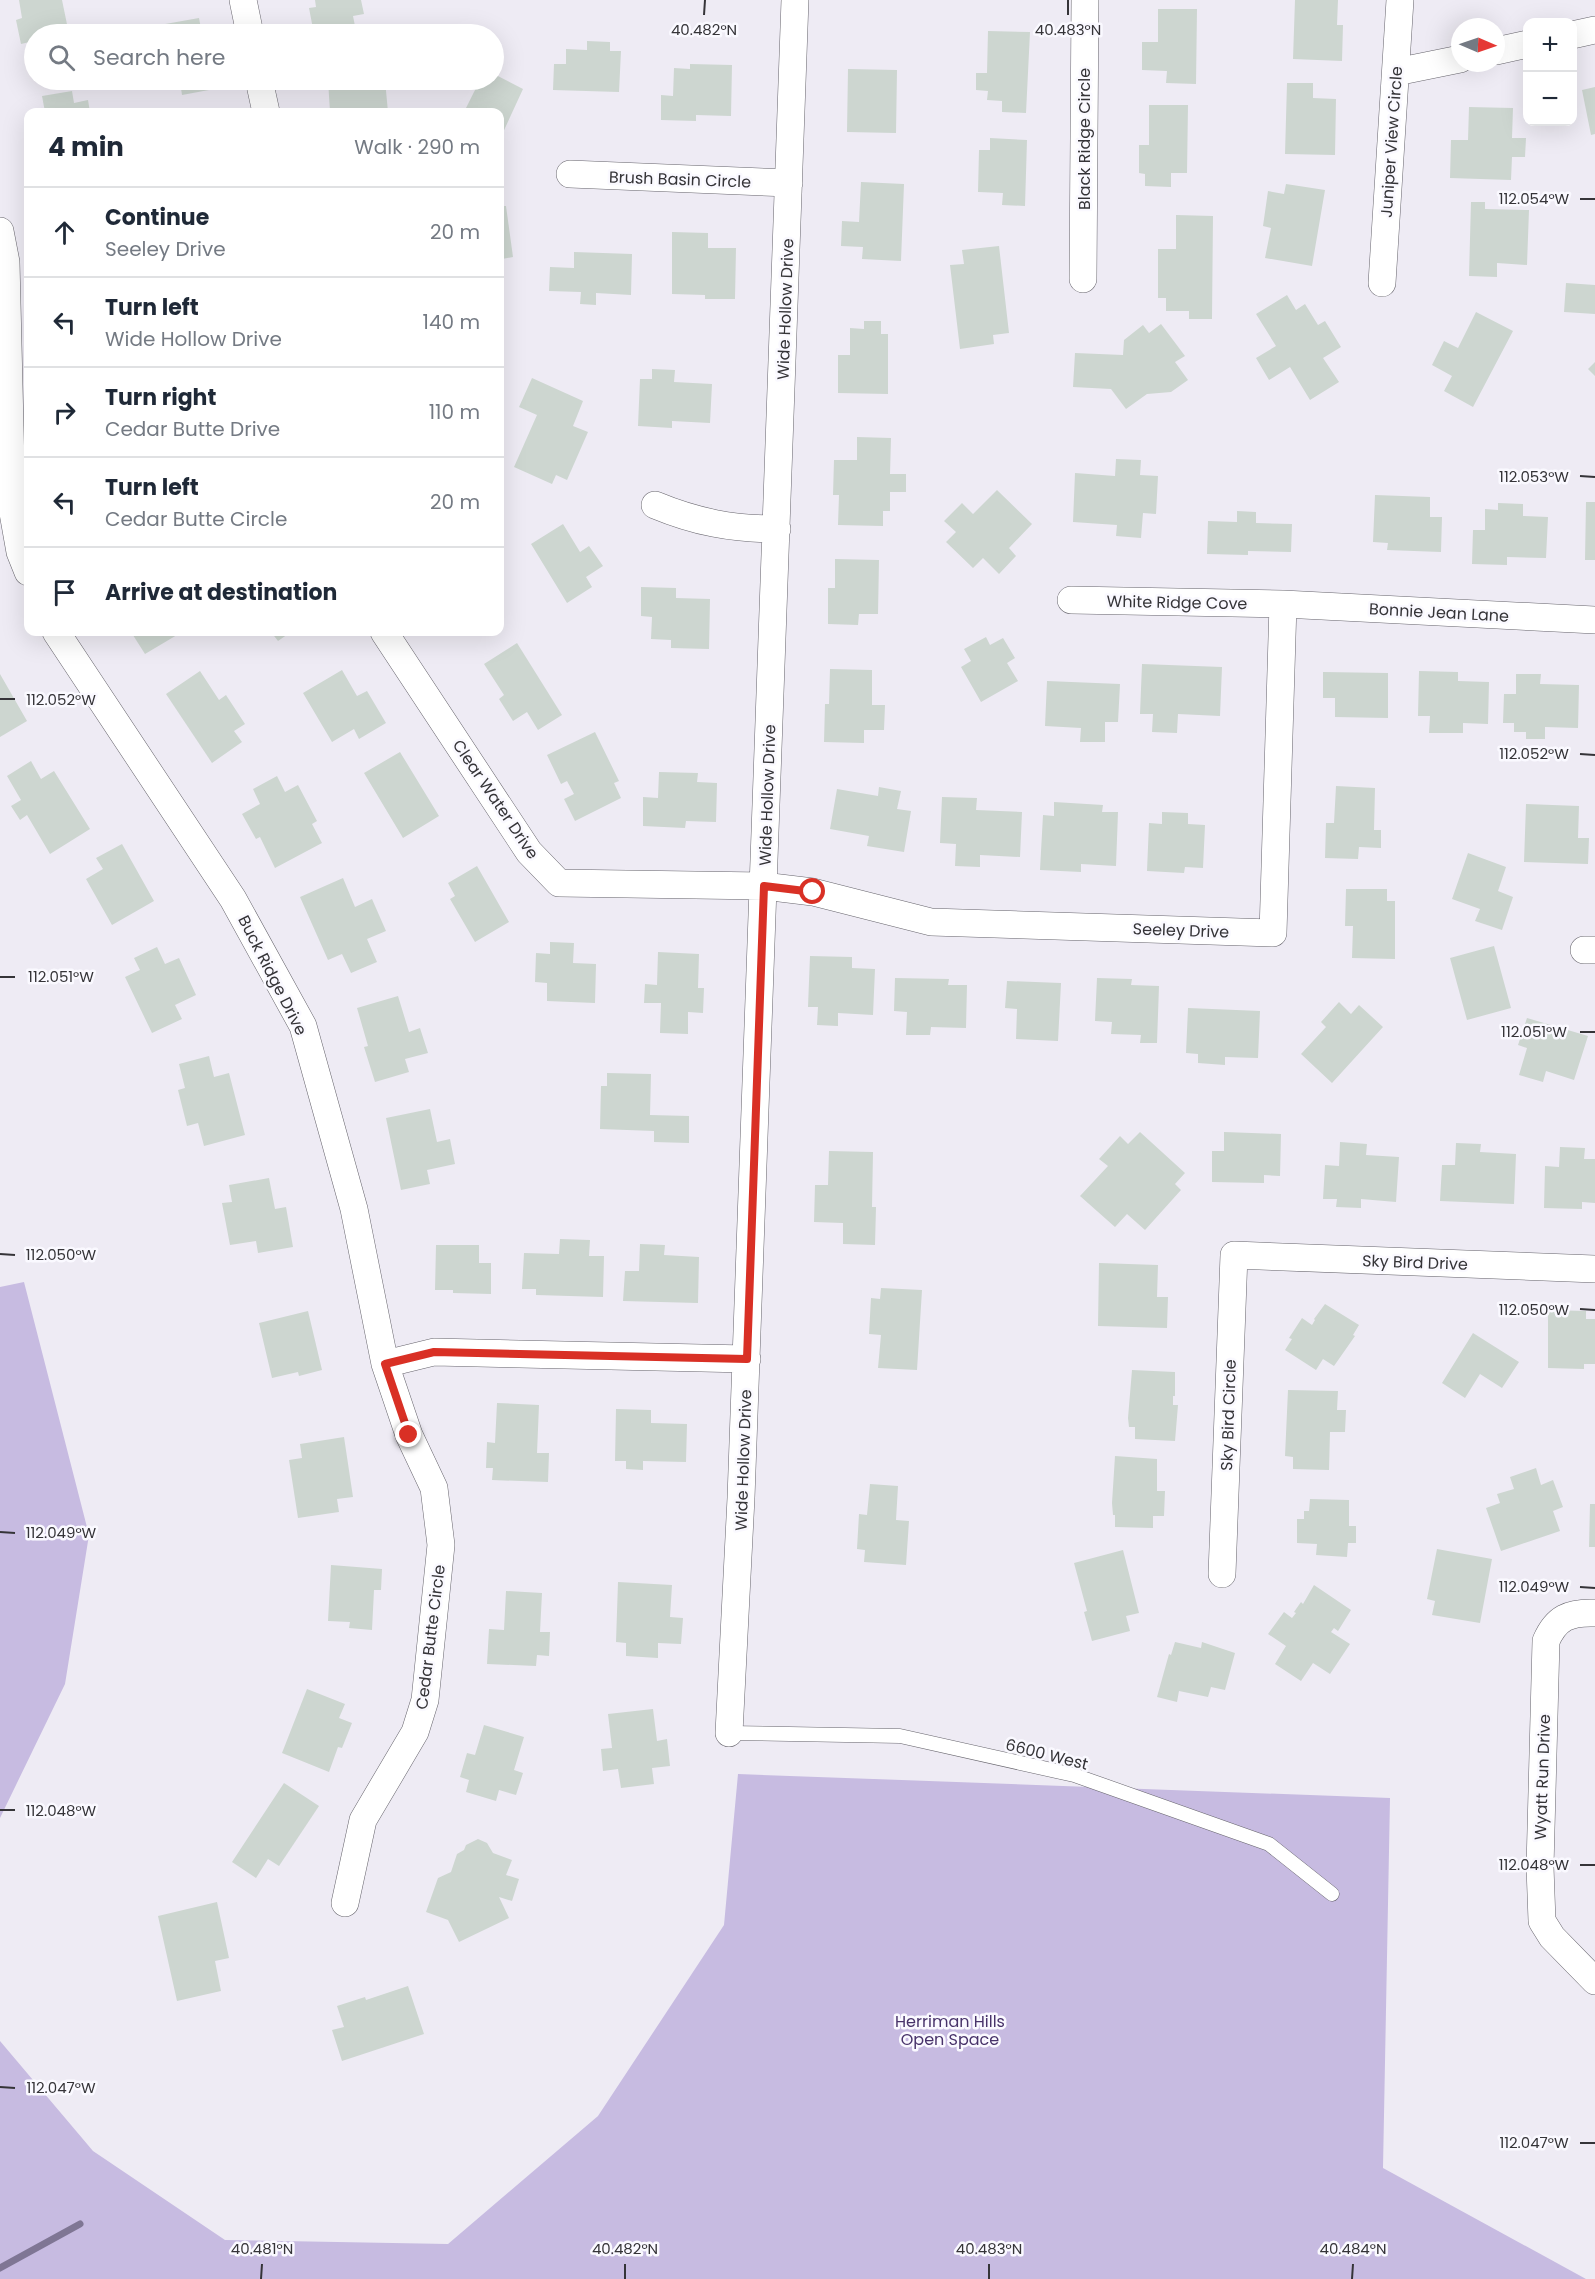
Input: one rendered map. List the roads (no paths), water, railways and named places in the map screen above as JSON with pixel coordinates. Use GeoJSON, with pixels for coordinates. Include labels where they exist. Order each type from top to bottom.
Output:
{"type":"FeatureCollection","features":[{"type":"Feature","properties":{"kind":"street"},"geometry":{"type":"LineString","coordinates":[[243,0],[248,24]]}},
{"type":"Feature","properties":{"kind":"street","name":"Wide Hollow Drive"},"geometry":{"type":"LineString","coordinates":[[729,1733],[747,1359],[795,0]]}},
{"type":"Feature","properties":{"kind":"street","name":"Black Ridge Circle"},"geometry":{"type":"LineString","coordinates":[[1083,279],[1085,0]]}},
{"type":"Feature","properties":{"kind":"street","name":"Juniper View Circle"},"geometry":{"type":"LineString","coordinates":[[1382,283],[1400,0]]}},
{"type":"Feature","properties":{"kind":"street"},"geometry":{"type":"LineString","coordinates":[[1577,34],[1595,30]]}},
{"type":"Feature","properties":{"kind":"street"},"geometry":{"type":"LineString","coordinates":[[1505,49],[1523,45]]}},
{"type":"Feature","properties":{"kind":"street"},"geometry":{"type":"LineString","coordinates":[[1396,72],[1451,61]]}},
{"type":"Feature","properties":{"kind":"street"},"geometry":{"type":"LineString","coordinates":[[261,90],[265,108]]}},
{"type":"Feature","properties":{"kind":"street","name":"Brush Basin Circle"},"geometry":{"type":"LineString","coordinates":[[570,174],[789,183]]}},
{"type":"Feature","properties":{"kind":"street"},"geometry":{"type":"LineString","coordinates":[[0,231],[6,262],[12,507],[16,559]]}},
{"type":"Feature","properties":{"kind":"street"},"geometry":{"type":"LineString","coordinates":[[655,505],[689,519],[746,529],[777,529]]}},
{"type":"Feature","properties":{"kind":"street","name":"White Ridge Cove"},"geometry":{"type":"LineString","coordinates":[[1071,600],[1283,604]]}},
{"type":"Feature","properties":{"kind":"street","name":"Seeley Drive"},"geometry":{"type":"LineString","coordinates":[[764,886],[813,892],[931,922],[1273,933],[1283,604]]}},
{"type":"Feature","properties":{"kind":"street","name":"Bonnie Jean Lane"},"geometry":{"type":"LineString","coordinates":[[1283,604],[1595,620]]}},
{"type":"Feature","properties":{"kind":"street","name":"Buck Ridge Drive"},"geometry":{"type":"LineString","coordinates":[[59,636],[233,899],[303,1026],[354,1209],[385,1364]]}},
{"type":"Feature","properties":{"kind":"street","name":"Clear Water Drive"},"geometry":{"type":"LineString","coordinates":[[387,636],[529,852],[559,883],[764,886]]}},
{"type":"Feature","properties":{"kind":"street","name":"Sky Bird Drive"},"geometry":{"type":"LineString","coordinates":[[1234,1255],[1595,1269]]}},
{"type":"Feature","properties":{"kind":"street","name":"Sky Bird Circle"},"geometry":{"type":"LineString","coordinates":[[1222,1574],[1234,1255]]}},
{"type":"Feature","properties":{"kind":"street"},"geometry":{"type":"LineString","coordinates":[[385,1364],[434,1352],[747,1359]]}},
{"type":"Feature","properties":{"kind":"street","name":"Cedar Butte Circle"},"geometry":{"type":"LineString","coordinates":[[345,1903],[363,1821],[415,1732],[425,1700],[441,1545],[434,1488],[409,1435],[385,1364]]}},
{"type":"Feature","properties":{"kind":"street","name":"Wyatt Run Drive"},"geometry":{"type":"LineString","coordinates":[[1595,1613],[1568,1616],[1552,1626],[1546,1641],[1540,1867],[1542,1921],[1552,1937],[1595,1981]]}},
{"type":"Feature","properties":{"kind":"lane","name":"6600 West"},"geometry":{"type":"LineString","coordinates":[[729,1733],[900,1736],[1074,1775],[1269,1844],[1332,1894]]}},
{"type":"Feature","properties":{"kind":"waterway"},"geometry":{"type":"LineString","coordinates":[[0,2268],[80,2224]]}},
{"type":"Feature","properties":{"kind":"park label","name":"Herriman Hills Open Space"},"geometry":{"type":"Point","coordinates":[950,2030]}}]}
